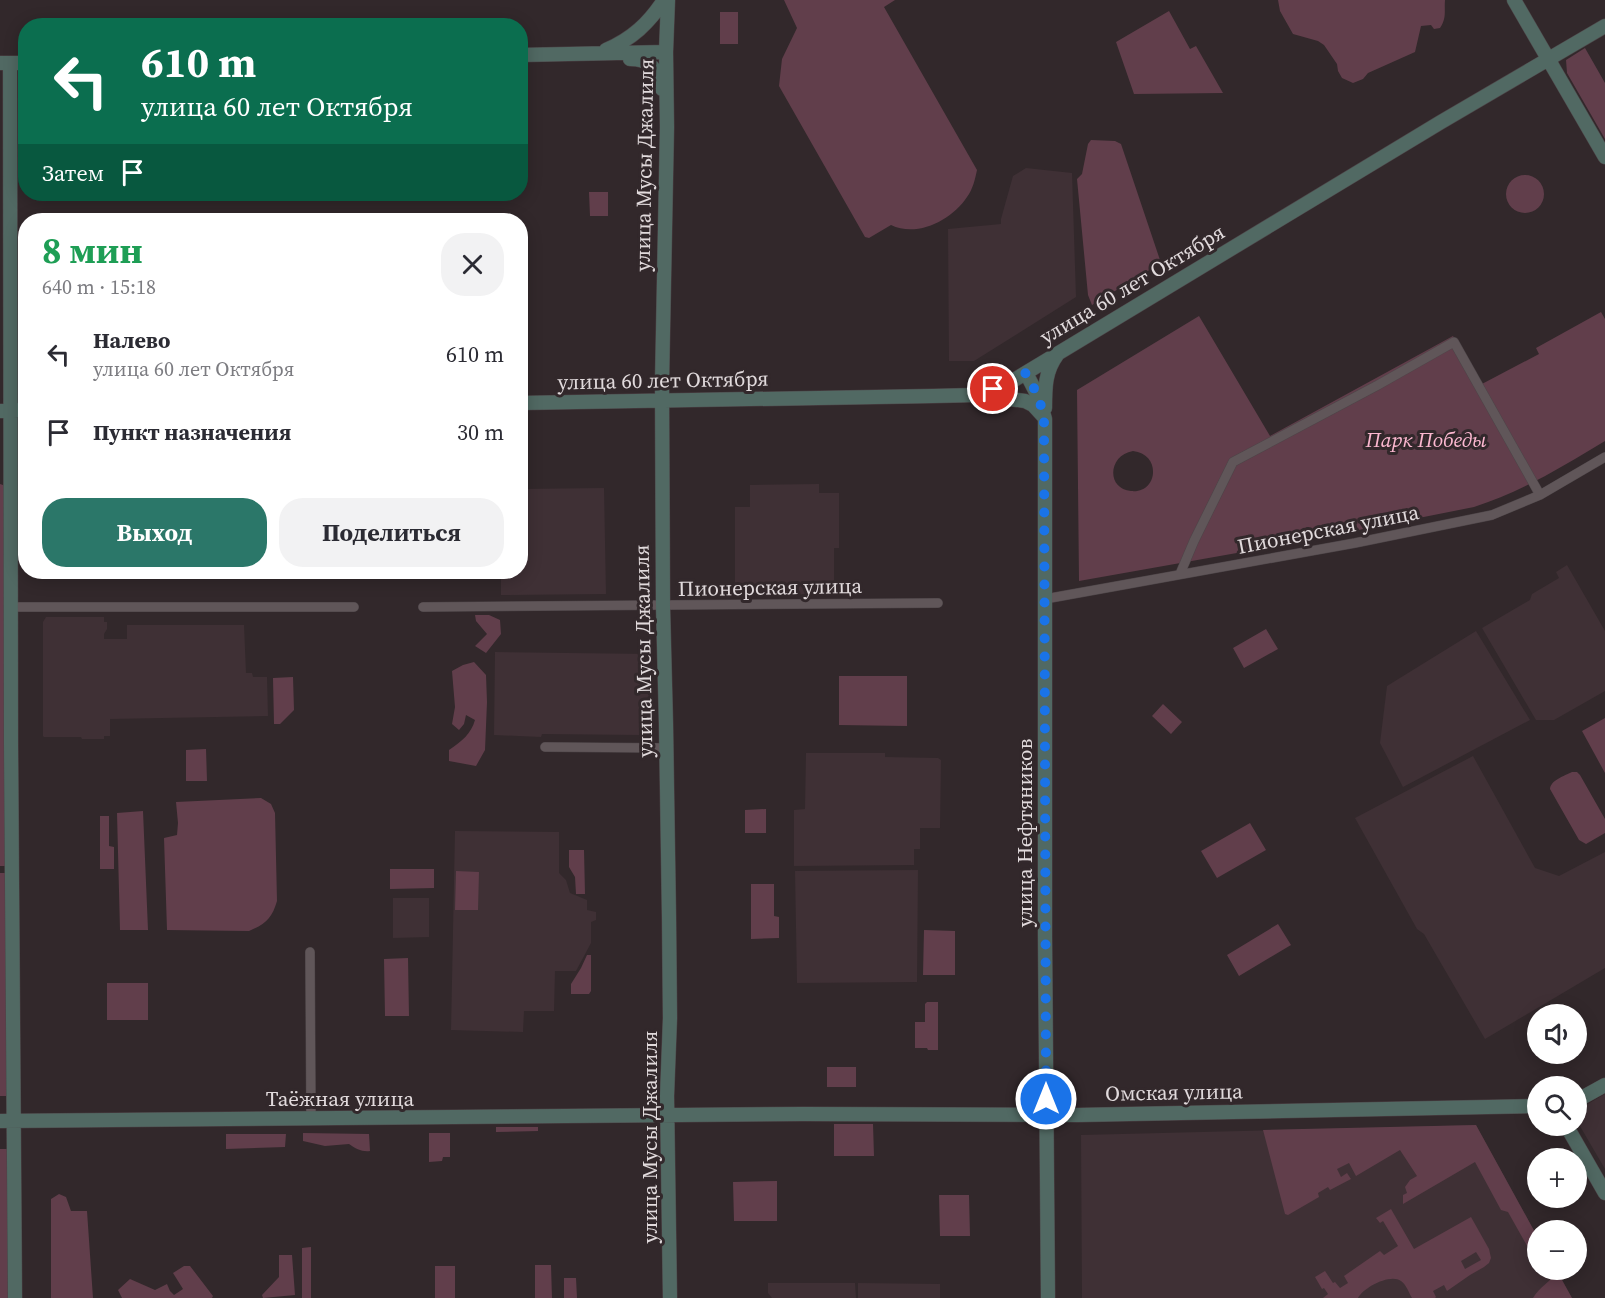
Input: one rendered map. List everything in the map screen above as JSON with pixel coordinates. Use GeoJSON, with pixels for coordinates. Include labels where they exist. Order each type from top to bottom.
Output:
{"type":"FeatureCollection","features":[{"type":"Feature","properties":{"kind":"main road"},"geometry":{"type":"LineString","coordinates":[[1514,0],[1605,157]]}},
{"type":"Feature","properties":{"kind":"main road"},"geometry":{"type":"LineString","coordinates":[[599,53],[642,29],[667,1]]}},
{"type":"Feature","properties":{"kind":"main road","name":"улица Мусы Джалиля"},"geometry":{"type":"LineString","coordinates":[[667,1],[662,401],[670,1018],[668,1116],[670,1298]]}},
{"type":"Feature","properties":{"kind":"main road","name":"улица 60 лет Октября"},"geometry":{"type":"LineString","coordinates":[[528,403],[976,395],[1026,373],[1605,26]]}},
{"type":"Feature","properties":{"kind":"main road"},"geometry":{"type":"LineString","coordinates":[[528,55],[666,52]]}},
{"type":"Feature","properties":{"kind":"main road"},"geometry":{"type":"LineString","coordinates":[[599,53],[612,59],[640,59],[650,64],[661,82],[667,110]]}},
{"type":"Feature","properties":{"kind":"main road"},"geometry":{"type":"LineString","coordinates":[[5,63],[5,233],[12,411],[6,1121],[15,1298]]}},
{"type":"Feature","properties":{"kind":"main road"},"geometry":{"type":"LineString","coordinates":[[1044,419],[1046,378],[1061,350]]}},
{"type":"Feature","properties":{"kind":"main road","name":"улица Нефтяников"},"geometry":{"type":"LineString","coordinates":[[1026,373],[1039,398],[1044,419],[1048,1298]]}},
{"type":"Feature","properties":{"kind":"main road"},"geometry":{"type":"LineString","coordinates":[[976,395],[1026,401],[1034,405],[1044,419]]}},
{"type":"Feature","properties":{"kind":"main road"},"geometry":{"type":"LineString","coordinates":[[0,476],[8,478],[11,486]]}},
{"type":"Feature","properties":{"kind":"main road"},"geometry":{"type":"LineString","coordinates":[[1587,1095],[1605,1085]]}},
{"type":"Feature","properties":{"kind":"main road","name":"Омская улица"},"geometry":{"type":"LineString","coordinates":[[668,1116],[1047,1115],[1527,1106]]}},
{"type":"Feature","properties":{"kind":"main road","name":"Таёжная улица"},"geometry":{"type":"LineString","coordinates":[[6,1121],[668,1116]]}},
{"type":"Feature","properties":{"kind":"main road"},"geometry":{"type":"LineString","coordinates":[[1572,1136],[1605,1193]]}},
{"type":"Feature","properties":{"kind":"street"},"geometry":{"type":"LineString","coordinates":[[1180,574],[1233,462],[1454,342],[1540,495]]}},
{"type":"Feature","properties":{"kind":"street","name":"Пионерская улица"},"geometry":{"type":"LineString","coordinates":[[1045,598],[1473,519],[1509,509],[1540,495],[1605,457]]}},
{"type":"Feature","properties":{"kind":"street","name":"Пионерская улица"},"geometry":{"type":"LineString","coordinates":[[423,607],[938,603]]}},
{"type":"Feature","properties":{"kind":"street"},"geometry":{"type":"LineString","coordinates":[[11,608],[354,607]]}},
{"type":"Feature","properties":{"kind":"street"},"geometry":{"type":"LineString","coordinates":[[545,747],[666,748]]}},
{"type":"Feature","properties":{"kind":"street"},"geometry":{"type":"LineString","coordinates":[[309,952],[311,1119]]}},
{"type":"Feature","properties":{"kind":"shaded area"},"geometry":{"type":"Polygon","coordinates":[[[1026,168],[1072,173],[1076,297],[974,361],[949,361],[948,229],[1001,224],[1013,176],[1026,168]]]}},
{"type":"Feature","properties":{"kind":"shaded area"},"geometry":{"type":"Polygon","coordinates":[[[819,484],[819,493],[839,493],[839,548],[834,548],[834,594],[735,595],[735,507],[750,507],[750,485],[819,484]]]}},
{"type":"Feature","properties":{"kind":"shaded area"},"geometry":{"type":"Polygon","coordinates":[[[604,488],[606,594],[501,595],[501,579],[528,579],[528,489],[604,488]]]}},
{"type":"Feature","properties":{"kind":"shaded area"},"geometry":{"type":"Polygon","coordinates":[[[1567,565],[1605,631],[1605,691],[1554,720],[1536,720],[1482,628],[1530,600],[1532,594],[1559,578],[1556,572],[1567,565]]]}},
{"type":"Feature","properties":{"kind":"shaded area"},"geometry":{"type":"Polygon","coordinates":[[[46,617],[104,617],[107,629],[104,639],[127,639],[127,625],[244,625],[246,673],[252,673],[253,677],[267,677],[268,716],[110,719],[110,736],[104,736],[104,739],[44,737],[43,622],[46,617]]]}},
{"type":"Feature","properties":{"kind":"shaded area"},"geometry":{"type":"Polygon","coordinates":[[[1476,631],[1530,720],[1403,787],[1380,743],[1387,686],[1476,631]]]}},
{"type":"Feature","properties":{"kind":"shaded area"},"geometry":{"type":"Polygon","coordinates":[[[495,652],[650,654],[651,736],[643,738],[640,735],[542,734],[541,737],[494,735],[495,652]]]}},
{"type":"Feature","properties":{"kind":"shaded area"},"geometry":{"type":"Polygon","coordinates":[[[806,753],[885,753],[885,757],[938,758],[941,760],[940,828],[920,828],[920,849],[914,849],[914,865],[794,866],[794,810],[805,809],[806,753]]]}},
{"type":"Feature","properties":{"kind":"shaded area"},"geometry":{"type":"Polygon","coordinates":[[[1473,756],[1535,868],[1559,876],[1605,852],[1605,968],[1544,1004],[1527,1004],[1527,1014],[1485,1039],[1424,934],[1417,929],[1355,818],[1473,756]]]}},
{"type":"Feature","properties":{"kind":"shaded area"},"geometry":{"type":"Polygon","coordinates":[[[455,831],[559,832],[559,873],[566,880],[570,893],[587,900],[587,910],[596,912],[596,920],[591,922],[591,943],[576,971],[555,971],[554,1011],[524,1011],[523,1032],[451,1030],[455,831]]]}},
{"type":"Feature","properties":{"kind":"shaded area"},"geometry":{"type":"Polygon","coordinates":[[[918,870],[917,982],[797,983],[795,871],[918,870]]]}},
{"type":"Feature","properties":{"kind":"shaded area"},"geometry":{"type":"Polygon","coordinates":[[[393,898],[429,898],[429,937],[393,938],[393,898]]]}},
{"type":"Feature","properties":{"kind":"shaded area"},"geometry":{"type":"Polygon","coordinates":[[[1605,1094],[1605,1169],[1586,1136],[1587,1104],[1605,1094]]]}},
{"type":"Feature","properties":{"kind":"shaded area"},"geometry":{"type":"Polygon","coordinates":[[[1476,1125],[1528,1220],[1527,1280],[1562,1280],[1572,1298],[1082,1298],[1081,1135],[1476,1125]]]}},
{"type":"Feature","properties":{"kind":"shaded area"},"geometry":{"type":"Polygon","coordinates":[[[768,1283],[855,1283],[856,1298],[772,1298],[768,1293],[768,1283]]]}},
{"type":"Feature","properties":{"kind":"shaded area"},"geometry":{"type":"Polygon","coordinates":[[[858,1283],[940,1284],[940,1298],[858,1298],[858,1283]]]}},
{"type":"Feature","properties":{"kind":"green space"},"geometry":{"type":"Polygon","coordinates":[[[784,0],[895,0],[884,7],[977,170],[969,194],[952,213],[933,225],[923,228],[901,228],[891,225],[869,238],[865,237],[779,86],[782,59],[797,28],[784,0]]]}},
{"type":"Feature","properties":{"kind":"green space"},"geometry":{"type":"Polygon","coordinates":[[[1278,0],[1445,0],[1445,14],[1440,28],[1434,29],[1431,25],[1421,26],[1415,52],[1368,73],[1363,79],[1353,83],[1342,78],[1337,64],[1324,45],[1293,34],[1280,11],[1278,0]]]}},
{"type":"Feature","properties":{"kind":"green space"},"geometry":{"type":"Polygon","coordinates":[[[1169,11],[1190,49],[1196,46],[1223,93],[1134,94],[1116,42],[1169,11]]]}},
{"type":"Feature","properties":{"kind":"green space"},"geometry":{"type":"Polygon","coordinates":[[[720,12],[738,12],[738,44],[720,44],[720,12]]]}},
{"type":"Feature","properties":{"kind":"green space"},"geometry":{"type":"Polygon","coordinates":[[[1585,48],[1605,83],[1605,139],[1567,73],[1566,60],[1585,48]]]}},
{"type":"Feature","properties":{"kind":"green space"},"geometry":{"type":"Polygon","coordinates":[[[1091,140],[1115,141],[1121,144],[1161,263],[1092,305],[1088,295],[1077,179],[1082,174],[1088,144],[1091,140]]]}},
{"type":"Feature","properties":{"kind":"green space"},"geometry":{"type":"Polygon","coordinates":[[[1525,175],[1539,180],[1544,194],[1539,208],[1525,213],[1511,208],[1506,194],[1511,180],[1525,175]]]}},
{"type":"Feature","properties":{"kind":"green space"},"geometry":{"type":"Polygon","coordinates":[[[589,192],[608,192],[608,216],[590,216],[589,192]]]}},
{"type":"Feature","properties":{"kind":"green space","name":"Парк Победы"},"geometry":{"type":"Polygon","coordinates":[[[1601,312],[1605,319],[1605,441],[1525,486],[1474,507],[1288,544],[1079,581],[1077,390],[1199,316],[1270,436],[1453,336],[1480,385],[1539,354],[1536,348],[1601,312]],[[1133,451],[1125,454],[1115,465],[1114,479],[1123,489],[1140,490],[1151,480],[1152,466],[1149,459],[1133,451]]]}},
{"type":"Feature","properties":{"kind":"green space"},"geometry":{"type":"Polygon","coordinates":[[[0,484],[5,488],[5,866],[0,866],[0,484]]]}},
{"type":"Feature","properties":{"kind":"green space"},"geometry":{"type":"Polygon","coordinates":[[[475,615],[489,615],[500,620],[501,634],[486,653],[475,646],[487,634],[476,621],[475,615]]]}},
{"type":"Feature","properties":{"kind":"green space"},"geometry":{"type":"Polygon","coordinates":[[[1266,629],[1278,649],[1244,668],[1233,648],[1266,629]]]}},
{"type":"Feature","properties":{"kind":"green space"},"geometry":{"type":"Polygon","coordinates":[[[474,662],[486,675],[487,702],[485,750],[476,766],[449,761],[449,750],[465,737],[475,720],[466,715],[464,724],[459,730],[452,724],[455,707],[452,671],[474,662]]]}},
{"type":"Feature","properties":{"kind":"green space"},"geometry":{"type":"Polygon","coordinates":[[[839,676],[907,676],[907,726],[839,725],[839,676]]]}},
{"type":"Feature","properties":{"kind":"green space"},"geometry":{"type":"Polygon","coordinates":[[[293,677],[294,710],[280,724],[274,724],[273,678],[293,677]]]}},
{"type":"Feature","properties":{"kind":"green space"},"geometry":{"type":"Polygon","coordinates":[[[1163,704],[1182,722],[1171,734],[1152,716],[1163,704]]]}},
{"type":"Feature","properties":{"kind":"green space"},"geometry":{"type":"Polygon","coordinates":[[[1605,718],[1605,773],[1582,731],[1605,718]]]}},
{"type":"Feature","properties":{"kind":"green space"},"geometry":{"type":"Polygon","coordinates":[[[206,749],[207,781],[186,781],[186,750],[206,749]]]}},
{"type":"Feature","properties":{"kind":"green space"},"geometry":{"type":"Polygon","coordinates":[[[1572,772],[1580,775],[1605,819],[1605,833],[1586,844],[1579,840],[1550,789],[1555,781],[1572,772]]]}},
{"type":"Feature","properties":{"kind":"green space"},"geometry":{"type":"Polygon","coordinates":[[[261,798],[271,804],[275,813],[277,901],[273,912],[264,923],[249,931],[167,930],[164,838],[177,835],[176,802],[261,798]]]}},
{"type":"Feature","properties":{"kind":"green space"},"geometry":{"type":"Polygon","coordinates":[[[766,809],[766,833],[745,833],[745,810],[766,809]]]}},
{"type":"Feature","properties":{"kind":"green space"},"geometry":{"type":"Polygon","coordinates":[[[143,811],[148,930],[120,930],[117,813],[143,811]]]}},
{"type":"Feature","properties":{"kind":"green space"},"geometry":{"type":"Polygon","coordinates":[[[100,816],[109,816],[109,846],[114,847],[114,869],[100,869],[100,816]]]}},
{"type":"Feature","properties":{"kind":"green space"},"geometry":{"type":"Polygon","coordinates":[[[1250,823],[1266,850],[1217,878],[1201,851],[1250,823]]]}},
{"type":"Feature","properties":{"kind":"green space"},"geometry":{"type":"Polygon","coordinates":[[[569,850],[584,850],[585,894],[576,894],[575,877],[569,867],[569,850]]]}},
{"type":"Feature","properties":{"kind":"green space"},"geometry":{"type":"Polygon","coordinates":[[[390,869],[434,869],[434,888],[390,889],[390,869]]]}},
{"type":"Feature","properties":{"kind":"green space"},"geometry":{"type":"Polygon","coordinates":[[[456,871],[479,872],[478,910],[455,910],[456,871]]]}},
{"type":"Feature","properties":{"kind":"green space"},"geometry":{"type":"Polygon","coordinates":[[[0,873],[6,873],[6,1096],[0,1096],[0,873]]]}},
{"type":"Feature","properties":{"kind":"green space"},"geometry":{"type":"Polygon","coordinates":[[[751,884],[774,884],[774,916],[779,917],[779,938],[751,939],[751,884]]]}},
{"type":"Feature","properties":{"kind":"green space"},"geometry":{"type":"Polygon","coordinates":[[[1278,924],[1291,945],[1239,976],[1227,955],[1278,924]]]}},
{"type":"Feature","properties":{"kind":"green space"},"geometry":{"type":"Polygon","coordinates":[[[924,930],[955,931],[955,975],[923,975],[924,930]]]}},
{"type":"Feature","properties":{"kind":"green space"},"geometry":{"type":"Polygon","coordinates":[[[587,955],[591,955],[591,991],[589,994],[571,994],[571,984],[587,955]]]}},
{"type":"Feature","properties":{"kind":"green space"},"geometry":{"type":"Polygon","coordinates":[[[408,958],[409,1016],[385,1016],[384,959],[408,958]]]}},
{"type":"Feature","properties":{"kind":"green space"},"geometry":{"type":"Polygon","coordinates":[[[107,983],[148,983],[148,1020],[107,1020],[107,983]]]}},
{"type":"Feature","properties":{"kind":"green space"},"geometry":{"type":"Polygon","coordinates":[[[927,1002],[938,1002],[938,1050],[915,1048],[915,1022],[925,1022],[927,1002]]]}},
{"type":"Feature","properties":{"kind":"green space"},"geometry":{"type":"Polygon","coordinates":[[[827,1067],[856,1067],[856,1087],[827,1087],[827,1067]]]}},
{"type":"Feature","properties":{"kind":"green space"},"geometry":{"type":"Polygon","coordinates":[[[834,1124],[873,1124],[874,1156],[834,1156],[834,1124]]]}},
{"type":"Feature","properties":{"kind":"green space"},"geometry":{"type":"Polygon","coordinates":[[[1476,1125],[1528,1220],[1527,1245],[1508,1212],[1501,1210],[1475,1162],[1403,1204],[1403,1195],[1407,1193],[1405,1187],[1417,1176],[1400,1150],[1356,1176],[1349,1163],[1337,1169],[1341,1177],[1347,1173],[1351,1179],[1330,1190],[1328,1187],[1318,1193],[1319,1197],[1288,1215],[1285,1214],[1263,1130],[1476,1125]]]}},
{"type":"Feature","properties":{"kind":"green space"},"geometry":{"type":"Polygon","coordinates":[[[496,1127],[538,1127],[538,1131],[496,1132],[496,1127]]]}},
{"type":"Feature","properties":{"kind":"green space"},"geometry":{"type":"Polygon","coordinates":[[[303,1133],[369,1134],[370,1151],[359,1150],[349,1144],[325,1146],[303,1141],[303,1133]]]}},
{"type":"Feature","properties":{"kind":"green space"},"geometry":{"type":"Polygon","coordinates":[[[429,1133],[450,1133],[450,1157],[443,1157],[442,1161],[429,1162],[429,1133]]]}},
{"type":"Feature","properties":{"kind":"green space"},"geometry":{"type":"Polygon","coordinates":[[[226,1134],[286,1134],[285,1147],[226,1149],[226,1134]]]}},
{"type":"Feature","properties":{"kind":"green space"},"geometry":{"type":"Polygon","coordinates":[[[0,1149],[7,1149],[8,1298],[0,1298],[0,1149]]]}},
{"type":"Feature","properties":{"kind":"green space"},"geometry":{"type":"Polygon","coordinates":[[[777,1181],[777,1221],[734,1221],[733,1182],[777,1181]]]}},
{"type":"Feature","properties":{"kind":"green space"},"geometry":{"type":"Polygon","coordinates":[[[59,1194],[66,1197],[71,1211],[87,1211],[93,1298],[51,1298],[51,1199],[59,1194]]]}},
{"type":"Feature","properties":{"kind":"green space"},"geometry":{"type":"Polygon","coordinates":[[[939,1195],[969,1195],[970,1236],[940,1236],[939,1195]]]}},
{"type":"Feature","properties":{"kind":"green space"},"geometry":{"type":"Polygon","coordinates":[[[1391,1209],[1414,1249],[1471,1217],[1489,1249],[1491,1258],[1484,1267],[1447,1291],[1444,1285],[1433,1291],[1435,1298],[1412,1298],[1403,1282],[1390,1279],[1371,1286],[1358,1298],[1323,1298],[1328,1294],[1315,1277],[1325,1271],[1333,1283],[1335,1282],[1340,1288],[1348,1283],[1344,1276],[1380,1251],[1384,1255],[1398,1246],[1383,1221],[1380,1223],[1376,1218],[1391,1209]],[[1476,1252],[1461,1261],[1465,1269],[1481,1260],[1476,1252]]]}},
{"type":"Feature","properties":{"kind":"green space"},"geometry":{"type":"Polygon","coordinates":[[[311,1247],[311,1298],[302,1298],[302,1248],[311,1247]]]}},
{"type":"Feature","properties":{"kind":"green space"},"geometry":{"type":"Polygon","coordinates":[[[279,1255],[292,1255],[295,1295],[263,1298],[262,1295],[279,1277],[279,1255]]]}},
{"type":"Feature","properties":{"kind":"green space"},"geometry":{"type":"Polygon","coordinates":[[[535,1265],[551,1265],[552,1298],[535,1298],[535,1265]]]}},
{"type":"Feature","properties":{"kind":"green space"},"geometry":{"type":"Polygon","coordinates":[[[184,1266],[190,1266],[213,1296],[212,1298],[122,1298],[118,1290],[130,1279],[155,1290],[167,1284],[174,1295],[183,1289],[173,1273],[184,1266]]]}},
{"type":"Feature","properties":{"kind":"green space"},"geometry":{"type":"Polygon","coordinates":[[[435,1266],[455,1266],[455,1298],[435,1298],[435,1266]]]}},
{"type":"Feature","properties":{"kind":"green space"},"geometry":{"type":"Polygon","coordinates":[[[564,1278],[576,1278],[577,1298],[564,1298],[564,1278]]]}},
{"type":"Feature","properties":{"kind":"green space"},"geometry":{"type":"Polygon","coordinates":[[[1550,1280],[1562,1280],[1572,1298],[1533,1298],[1550,1280]]]}},
{"type":"Feature","properties":{"kind":"route"},"geometry":{"type":"LineString","coordinates":[[993,389],[1026,373],[1039,398],[1044,419],[1046,1099]]}}]}
